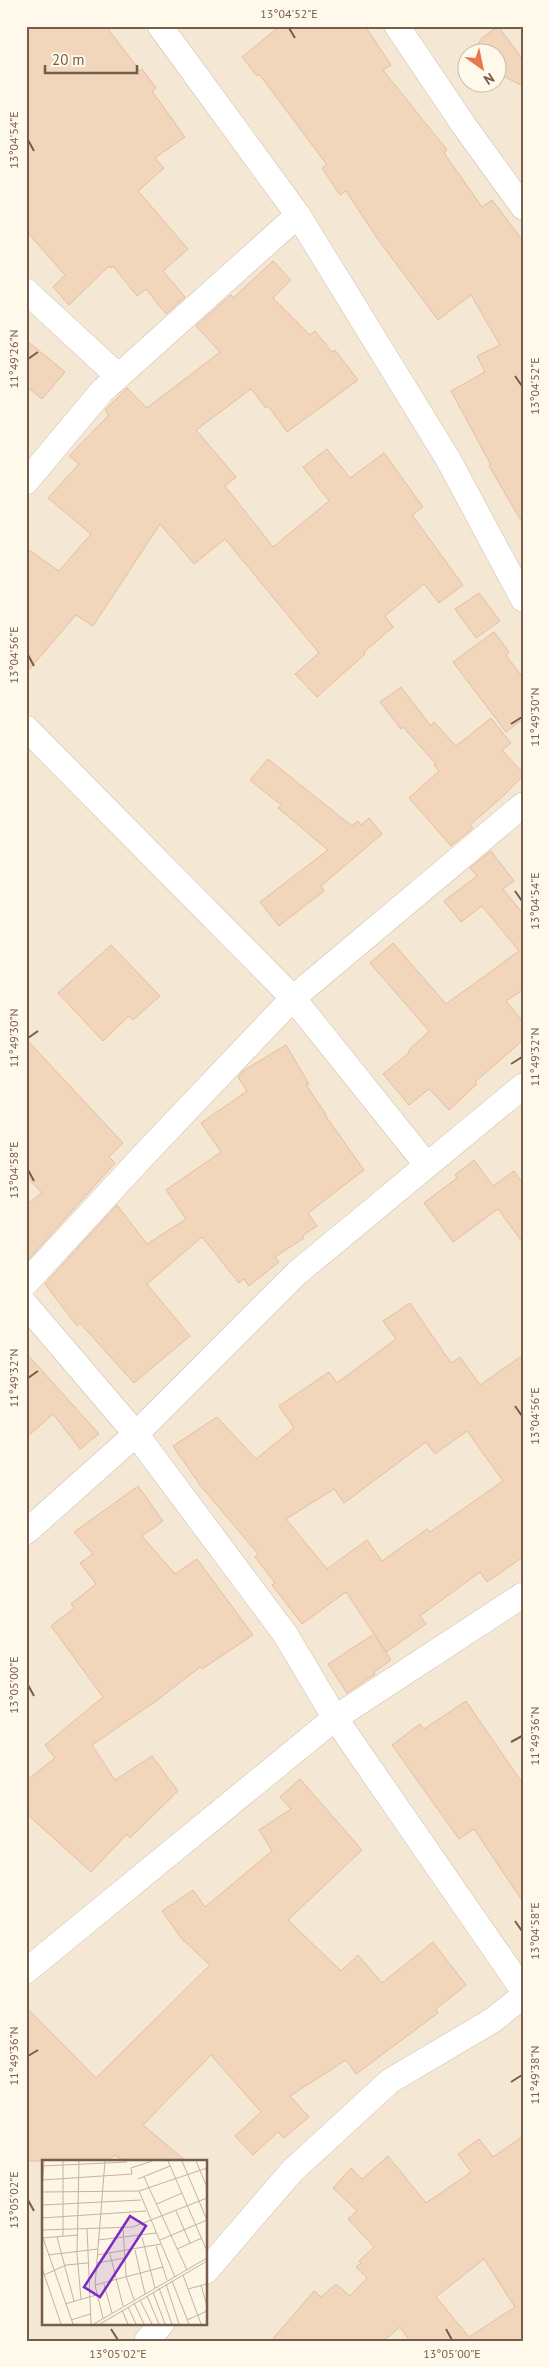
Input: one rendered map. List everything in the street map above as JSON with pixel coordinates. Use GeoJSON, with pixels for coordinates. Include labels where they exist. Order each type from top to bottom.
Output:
{"type":"FeatureCollection","features":[{"type":"Feature","properties":{"kind":"street"},"geometry":{"type":"LineString","coordinates":[[160,26],[298,215],[448,459],[523,599]]}},
{"type":"Feature","properties":{"kind":"street"},"geometry":{"type":"LineString","coordinates":[[397,26],[465,127],[523,207]]}},
{"type":"Feature","properties":{"kind":"street"},"geometry":{"type":"LineString","coordinates":[[26,482],[102,391],[298,215]]}},
{"type":"Feature","properties":{"kind":"street"},"geometry":{"type":"LineString","coordinates":[[26,291],[118,376]]}},
{"type":"Feature","properties":{"kind":"street"},"geometry":{"type":"LineString","coordinates":[[26,728],[293,998],[426,1164]]}},
{"type":"Feature","properties":{"kind":"street"},"geometry":{"type":"LineString","coordinates":[[26,1283],[148,1150],[293,998],[523,805]]}},
{"type":"Feature","properties":{"kind":"street"},"geometry":{"type":"LineString","coordinates":[[26,1532],[136,1434],[296,1273],[523,1086]]}},
{"type":"Feature","properties":{"kind":"street"},"geometry":{"type":"LineString","coordinates":[[26,1305],[136,1434],[285,1634],[336,1718],[523,1990]]}},
{"type":"Feature","properties":{"kind":"street"},"geometry":{"type":"LineString","coordinates":[[26,1971],[336,1718],[523,1595]]}},
{"type":"Feature","properties":{"kind":"street"},"geometry":{"type":"LineString","coordinates":[[208,2269],[292,2171],[390,2081],[493,2020],[523,1996]]}},
{"type":"Feature","properties":{"kind":"street"},"geometry":{"type":"LineString","coordinates":[[147,2341],[161,2324]]}},
{"type":"Feature","properties":{"kind":"shaded area"},"geometry":{"type":"Polygon","coordinates":[[[26,26],[523,26],[523,2341],[26,2341],[26,26]]]}},
{"type":"Feature","properties":{"kind":"building"},"geometry":{"type":"Polygon","coordinates":[[[26,26],[106,26],[140,71],[142,69],[156,88],[152,91],[185,137],[155,158],[164,168],[138,191],[188,249],[163,271],[185,297],[166,314],[146,289],[137,296],[113,266],[111,268],[109,266],[69,305],[53,287],[65,275],[26,231],[26,26]]]}},
{"type":"Feature","properties":{"kind":"building"},"geometry":{"type":"Polygon","coordinates":[[[280,26],[365,26],[391,65],[383,70],[447,150],[444,153],[482,207],[492,200],[523,241],[523,524],[489,466],[491,465],[451,391],[485,372],[477,356],[500,345],[471,295],[438,320],[377,238],[346,191],[340,195],[322,168],[327,165],[259,74],[257,76],[242,57],[280,26]]]}},
{"type":"Feature","properties":{"kind":"building"},"geometry":{"type":"Polygon","coordinates":[[[498,26],[523,60],[523,86],[506,78],[506,42],[479,42],[498,26]]]}},
{"type":"Feature","properties":{"kind":"building"},"geometry":{"type":"Polygon","coordinates":[[[273,261],[291,280],[273,298],[310,335],[315,331],[332,352],[335,350],[358,380],[287,432],[268,406],[266,408],[251,389],[196,430],[236,477],[225,486],[273,547],[329,501],[303,467],[327,449],[350,478],[384,453],[423,507],[412,515],[463,585],[439,603],[424,584],[385,616],[393,627],[317,697],[295,674],[319,653],[225,539],[194,564],[160,524],[93,626],[76,615],[26,673],[26,548],[59,571],[91,534],[48,498],[79,464],[69,456],[109,415],[105,410],[127,388],[147,408],[220,352],[196,326],[231,295],[233,298],[273,261]]]}},
{"type":"Feature","properties":{"kind":"building"},"geometry":{"type":"Polygon","coordinates":[[[26,340],[65,372],[42,399],[26,386],[26,340]]]}},
{"type":"Feature","properties":{"kind":"building"},"geometry":{"type":"Polygon","coordinates":[[[479,593],[500,621],[476,638],[455,609],[479,593]]]}},
{"type":"Feature","properties":{"kind":"building"},"geometry":{"type":"Polygon","coordinates":[[[494,632],[509,652],[506,655],[523,678],[523,719],[506,732],[453,662],[494,632]]]}},
{"type":"Feature","properties":{"kind":"building"},"geometry":{"type":"Polygon","coordinates":[[[401,687],[431,726],[434,722],[456,746],[491,718],[511,743],[502,750],[523,773],[523,776],[502,797],[470,825],[473,828],[451,846],[409,798],[439,771],[434,765],[436,764],[403,727],[401,729],[380,702],[401,687]]]}},
{"type":"Feature","properties":{"kind":"building"},"geometry":{"type":"Polygon","coordinates":[[[268,759],[352,826],[358,821],[361,825],[369,818],[382,834],[321,886],[324,891],[279,926],[260,902],[328,850],[278,808],[281,805],[250,780],[268,759]]]}},
{"type":"Feature","properties":{"kind":"building"},"geometry":{"type":"Polygon","coordinates":[[[491,851],[514,881],[503,889],[523,914],[523,990],[506,1001],[523,1022],[523,1040],[475,1082],[477,1084],[449,1110],[429,1089],[409,1105],[383,1074],[410,1052],[408,1051],[429,1031],[370,963],[393,943],[446,1004],[519,951],[482,906],[461,922],[444,901],[477,876],[470,868],[491,851]]]}},
{"type":"Feature","properties":{"kind":"building"},"geometry":{"type":"Polygon","coordinates":[[[111,945],[160,996],[133,1020],[129,1016],[103,1041],[58,993],[111,945]]]}},
{"type":"Feature","properties":{"kind":"building"},"geometry":{"type":"Polygon","coordinates":[[[26,1039],[123,1143],[109,1157],[115,1163],[27,1261],[26,1205],[42,1193],[26,1176],[26,1039]]]}},
{"type":"Feature","properties":{"kind":"building"},"geometry":{"type":"Polygon","coordinates":[[[286,1045],[309,1084],[306,1085],[364,1170],[308,1213],[317,1226],[302,1236],[304,1238],[275,1257],[279,1262],[249,1286],[244,1279],[239,1283],[202,1237],[147,1284],[190,1336],[134,1383],[80,1323],[77,1326],[45,1284],[117,1205],[147,1244],[186,1219],[166,1190],[221,1152],[201,1123],[247,1091],[238,1077],[243,1071],[286,1045]]]}},
{"type":"Feature","properties":{"kind":"building"},"geometry":{"type":"Polygon","coordinates":[[[474,1160],[493,1186],[514,1171],[523,1184],[523,1243],[498,1209],[453,1242],[424,1203],[457,1178],[455,1175],[474,1160]]]}},
{"type":"Feature","properties":{"kind":"building"},"geometry":{"type":"Polygon","coordinates":[[[410,1303],[451,1363],[460,1357],[480,1385],[523,1355],[523,1557],[487,1582],[480,1572],[420,1616],[426,1624],[386,1652],[375,1635],[391,1660],[374,1672],[375,1674],[347,1693],[328,1664],[374,1634],[346,1592],[302,1624],[272,1585],[275,1583],[255,1557],[258,1554],[200,1485],[173,1446],[217,1417],[256,1459],[294,1428],[279,1406],[329,1372],[337,1383],[396,1339],[383,1321],[410,1303]],[[467,1431],[435,1454],[426,1442],[344,1503],[334,1489],[286,1519],[327,1569],[367,1540],[382,1561],[427,1529],[430,1532],[503,1481],[467,1431]]]}},
{"type":"Feature","properties":{"kind":"building"},"geometry":{"type":"Polygon","coordinates":[[[26,1353],[99,1434],[80,1449],[53,1414],[26,1438],[26,1353]]]}},
{"type":"Feature","properties":{"kind":"building"},"geometry":{"type":"Polygon","coordinates":[[[138,1486],[163,1521],[142,1536],[175,1574],[197,1559],[253,1635],[202,1669],[200,1667],[156,1701],[92,1745],[115,1780],[152,1756],[178,1791],[130,1838],[127,1834],[91,1872],[26,1813],[26,1781],[55,1758],[45,1745],[103,1697],[51,1626],[74,1608],[71,1604],[96,1584],[80,1563],[93,1554],[74,1532],[138,1486]]]}},
{"type":"Feature","properties":{"kind":"building"},"geometry":{"type":"Polygon","coordinates":[[[466,1701],[523,1784],[523,1902],[474,1829],[459,1839],[392,1745],[420,1724],[424,1729],[466,1701]]]}},
{"type":"Feature","properties":{"kind":"building"},"geometry":{"type":"Polygon","coordinates":[[[300,1779],[362,1850],[288,1920],[341,1971],[358,1955],[382,1983],[433,1942],[466,1985],[436,2009],[438,2013],[356,2074],[346,2060],[290,2096],[309,2117],[284,2138],[278,2132],[253,2155],[235,2136],[261,2112],[211,2055],[143,2125],[185,2160],[123,2160],[114,2155],[110,2160],[26,2161],[26,2007],[96,2078],[210,1965],[182,1939],[162,1911],[193,1890],[205,1907],[272,1851],[259,1830],[291,1809],[280,1797],[300,1779]]]}},
{"type":"Feature","properties":{"kind":"building"},"geometry":{"type":"Polygon","coordinates":[[[523,2136],[523,2341],[410,2341],[400,2327],[383,2341],[271,2341],[314,2291],[321,2297],[336,2284],[350,2296],[367,2278],[356,2267],[361,2263],[359,2261],[374,2247],[348,2219],[357,2211],[333,2188],[351,2168],[362,2179],[388,2156],[426,2203],[471,2172],[458,2154],[479,2139],[493,2157],[523,2136]],[[484,2259],[436,2297],[469,2337],[515,2307],[484,2259]]]}}]}
